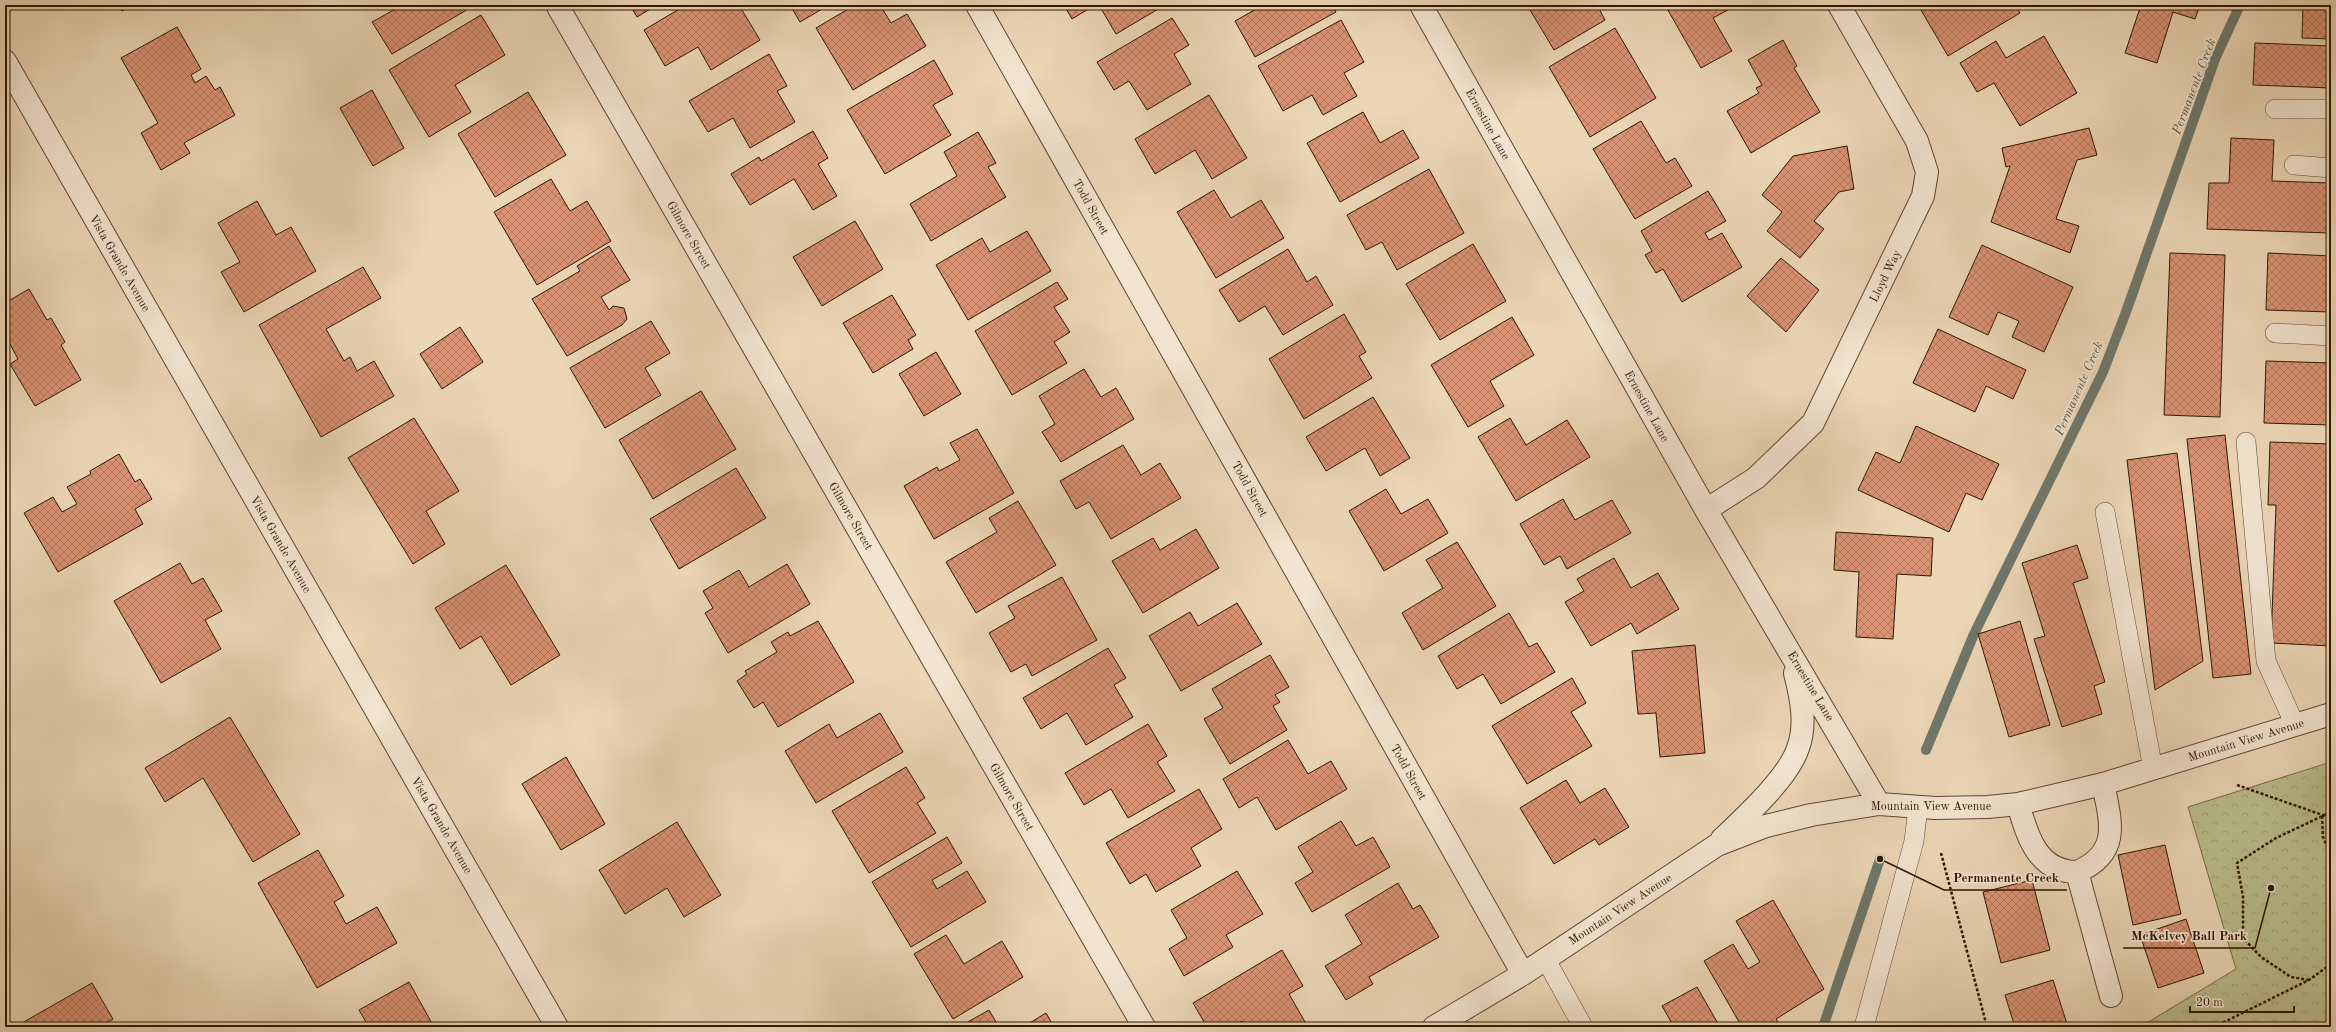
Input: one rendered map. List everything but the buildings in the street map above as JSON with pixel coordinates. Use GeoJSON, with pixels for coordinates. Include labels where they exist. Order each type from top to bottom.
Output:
{"type":"FeatureCollection","features":[{"type":"Feature","properties":{"kind":"street","name":"Gilmore Street"},"geometry":{"type":"LineString","coordinates":[[557,5],[1144,1027]]}},
{"type":"Feature","properties":{"kind":"street","name":"Todd Street"},"geometry":{"type":"LineString","coordinates":[[977,5],[1523,974]]}},
{"type":"Feature","properties":{"kind":"street","name":"Ernestine Lane"},"geometry":{"type":"LineString","coordinates":[[1421,5],[1706,510],[1790,650],[1879,804]]}},
{"type":"Feature","properties":{"kind":"street","name":"Lloyd Way"},"geometry":{"type":"LineString","coordinates":[[1706,510],[1756,478],[1813,423],[1923,196],[1926,172],[1917,141],[1838,5]]}},
{"type":"Feature","properties":{"kind":"street","name":"Vista Grande Avenue"},"geometry":{"type":"LineString","coordinates":[[5,61],[557,1027]]}},
{"type":"Feature","properties":{"kind":"street"},"geometry":{"type":"LineString","coordinates":[[1716,845],[1784,772],[1798,748],[1802,728],[1802,702],[1790,650]]}},
{"type":"Feature","properties":{"kind":"street","name":"Mountain View Avenue"},"geometry":{"type":"LineString","coordinates":[[1434,1027],[1523,974],[1716,845],[1766,826],[1811,815],[1879,804],[1918,807],[1988,807],[2018,804],[2103,784],[2331,714]]}},
{"type":"Feature","properties":{"kind":"street"},"geometry":{"type":"LineString","coordinates":[[2018,804],[2028,836],[2037,853],[2048,863],[2068,872],[2077,872],[2098,859],[2106,850],[2110,835],[2110,818],[2103,784]]}},
{"type":"Feature","properties":{"kind":"street"},"geometry":{"type":"LineString","coordinates":[[2077,872],[2111,996]]}},
{"type":"Feature","properties":{"kind":"lane"},"geometry":{"type":"LineString","coordinates":[[2275,109],[2331,109]]}},
{"type":"Feature","properties":{"kind":"lane"},"geometry":{"type":"LineString","coordinates":[[2294,165],[2331,168]]}},
{"type":"Feature","properties":{"kind":"lane"},"geometry":{"type":"LineString","coordinates":[[2275,333],[2331,336]]}},
{"type":"Feature","properties":{"kind":"lane"},"geometry":{"type":"LineString","coordinates":[[2246,442],[2266,661],[2295,725]]}},
{"type":"Feature","properties":{"kind":"lane"},"geometry":{"type":"LineString","coordinates":[[2105,512],[2153,769]]}},
{"type":"Feature","properties":{"kind":"lane"},"geometry":{"type":"LineString","coordinates":[[1864,1027],[1914,841],[1918,807]]}},
{"type":"Feature","properties":{"kind":"lane"},"geometry":{"type":"LineString","coordinates":[[1545,958],[1583,1027]]}},
{"type":"Feature","properties":{"kind":"path"},"geometry":{"type":"LineString","coordinates":[[2237,785],[2331,818]]}},
{"type":"Feature","properties":{"kind":"path"},"geometry":{"type":"LineString","coordinates":[[2309,980],[2291,977],[2278,966],[2261,957],[2243,938],[2243,897],[2237,863],[2276,838],[2331,812]]}},
{"type":"Feature","properties":{"kind":"path"},"geometry":{"type":"LineString","coordinates":[[2322,816],[2323,837],[2331,856]]}},
{"type":"Feature","properties":{"kind":"path"},"geometry":{"type":"LineString","coordinates":[[1940,850],[1987,1027]]}},
{"type":"Feature","properties":{"kind":"path"},"geometry":{"type":"LineString","coordinates":[[2214,1027],[2309,980],[2331,964]]}},
{"type":"Feature","properties":{"kind":"green space"},"geometry":{"type":"Polygon","coordinates":[[[2331,762],[2331,1027],[2140,1027],[2236,969],[2188,807],[2331,762]]]}},
{"type":"Feature","properties":{"kind":"waterway","name":"Permanente Creek"},"geometry":{"type":"LineString","coordinates":[[1926,750],[1974,634],[2103,372],[2126,312],[2215,59],[2240,5]]}},
{"type":"Feature","properties":{"kind":"waterway","name":"Permanente Creek"},"geometry":{"type":"LineString","coordinates":[[1823,1027],[1880,859]]}},
{"type":"Feature","properties":{"kind":"place","name":"Permanente Creek"},"geometry":{"type":"Point","coordinates":[1880,859]}},
{"type":"Feature","properties":{"kind":"place","name":"McKelvey Ball Park"},"geometry":{"type":"Point","coordinates":[2271,888]}}]}
